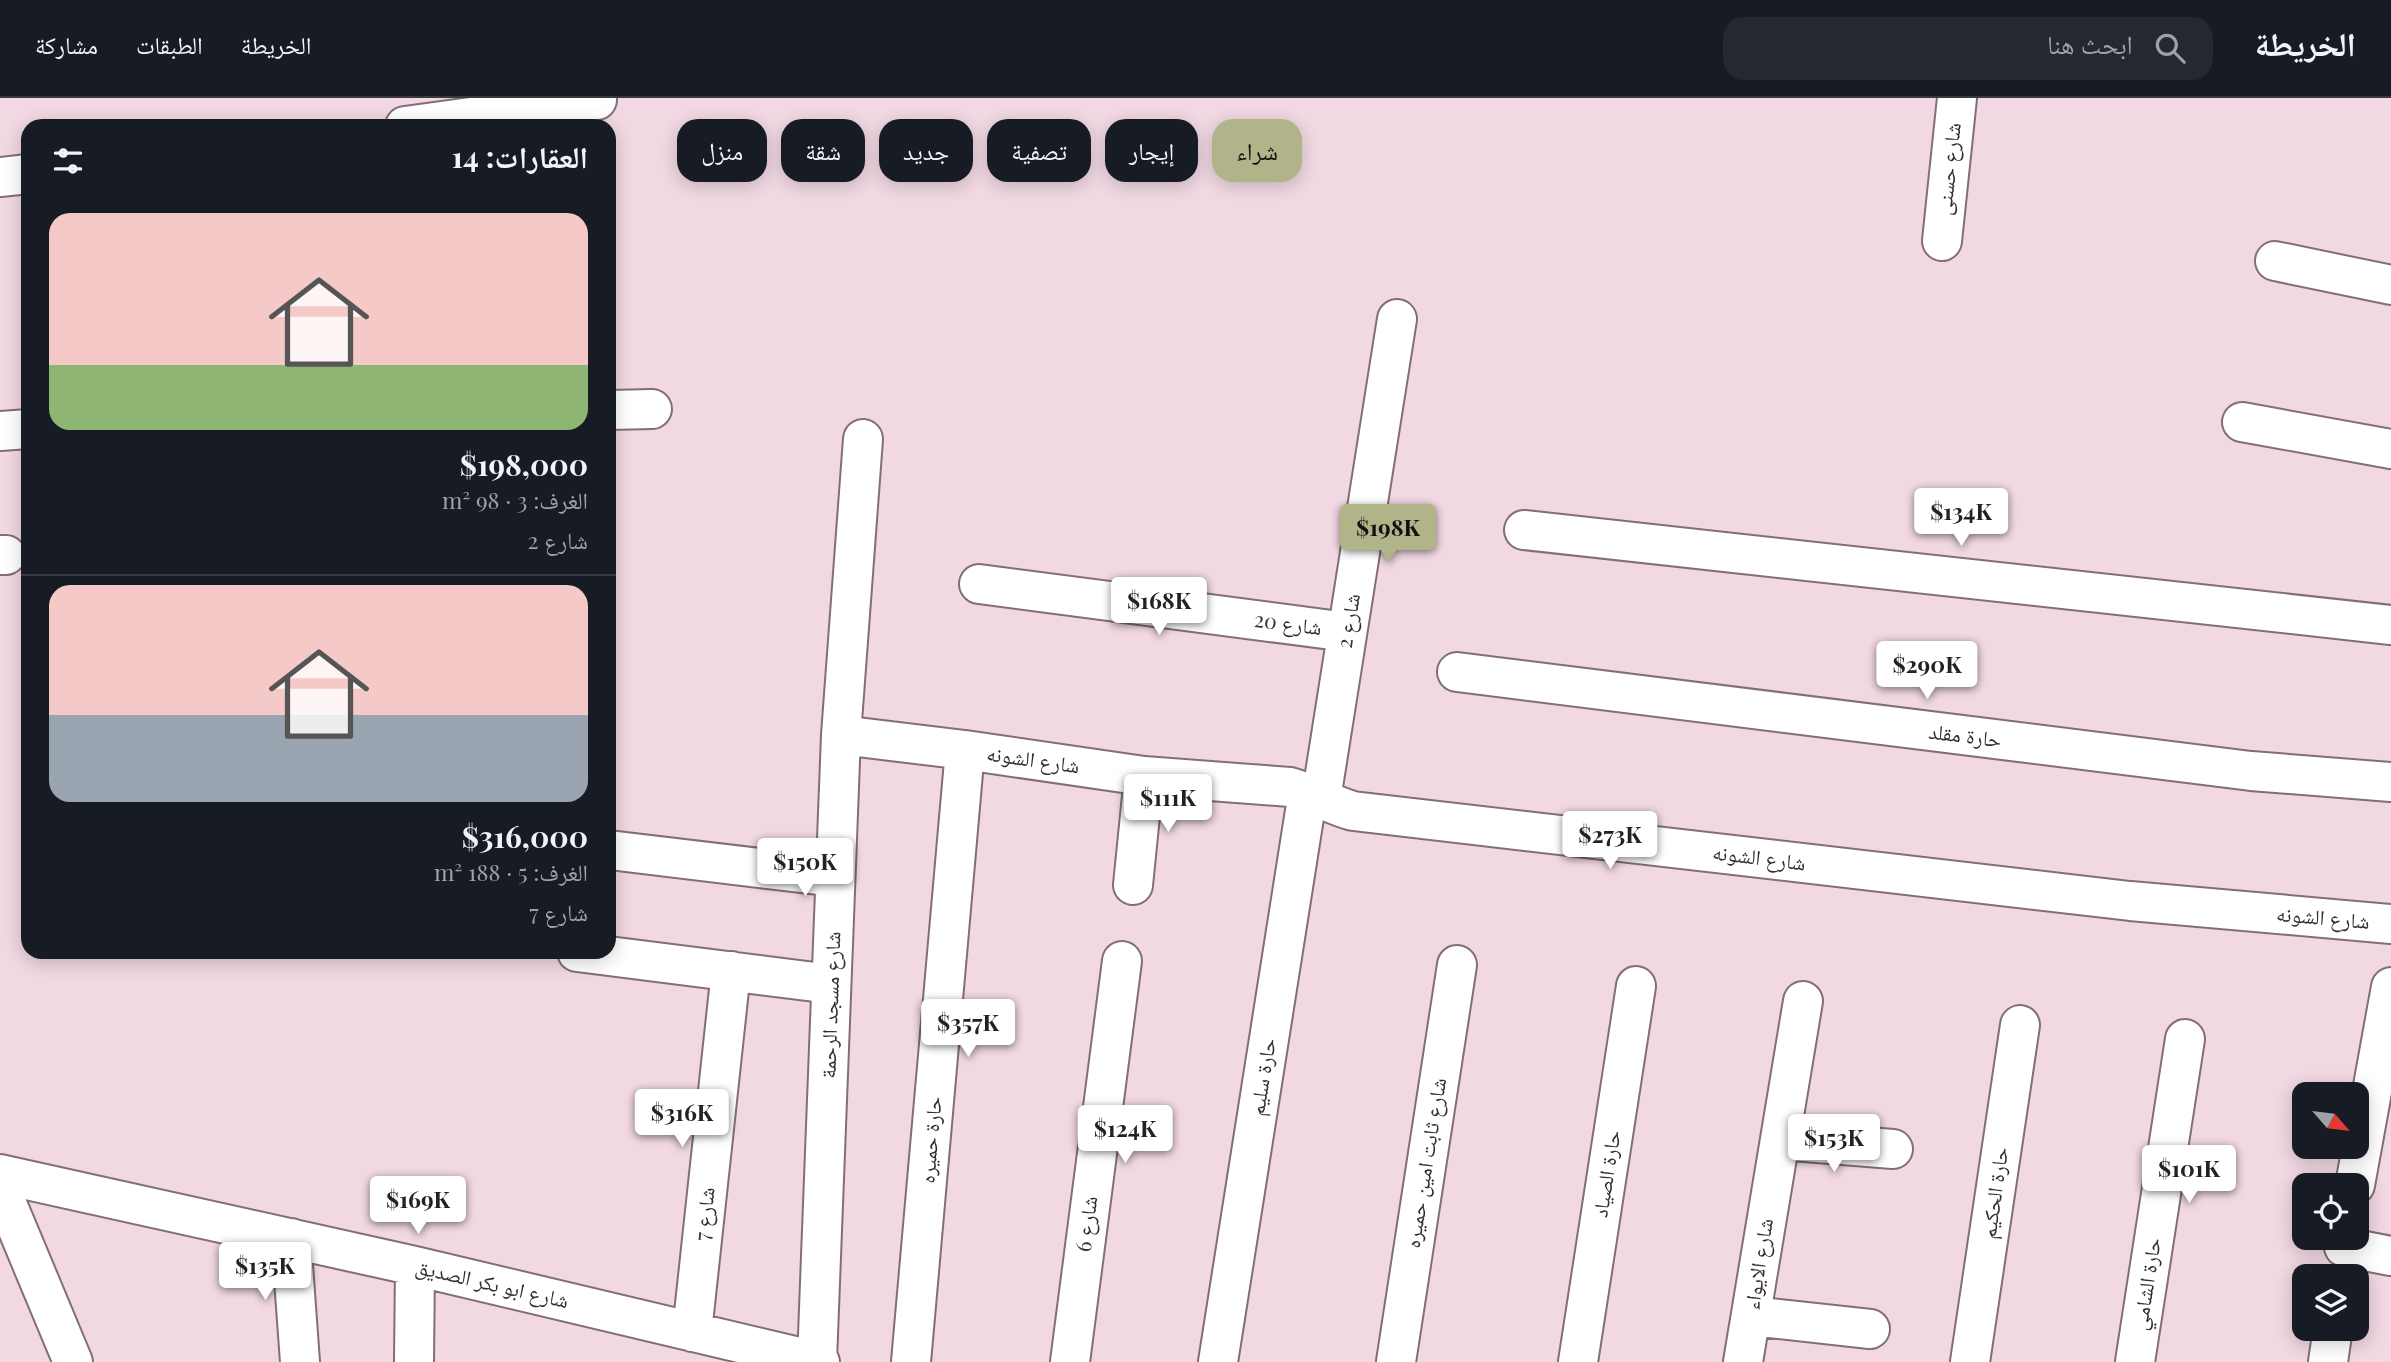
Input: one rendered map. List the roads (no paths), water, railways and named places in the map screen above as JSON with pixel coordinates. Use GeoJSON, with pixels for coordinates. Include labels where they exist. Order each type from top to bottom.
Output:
{"type":"FeatureCollection","features":[{"type":"Feature","properties":{"kind":"street","name":"شارع حسنى"},"geometry":{"type":"LineString","coordinates":[[1942,241],[1957,98]]}},
{"type":"Feature","properties":{"kind":"street"},"geometry":{"type":"LineString","coordinates":[[457,119],[597,100]]}},
{"type":"Feature","properties":{"kind":"street"},"geometry":{"type":"LineString","coordinates":[[0,177],[21,175]]}},
{"type":"Feature","properties":{"kind":"street"},"geometry":{"type":"LineString","coordinates":[[2274,261],[2391,285]]}},
{"type":"Feature","properties":{"kind":"street","name":"شارع 2"},"geometry":{"type":"LineString","coordinates":[[1315,796],[1347,632],[1396,319]]}},
{"type":"Feature","properties":{"kind":"street"},"geometry":{"type":"LineString","coordinates":[[616,410],[652,409]]}},
{"type":"Feature","properties":{"kind":"street"},"geometry":{"type":"LineString","coordinates":[[2242,422],[2391,449]]}},
{"type":"Feature","properties":{"kind":"street"},"geometry":{"type":"LineString","coordinates":[[0,430],[21,429]]}},
{"type":"Feature","properties":{"kind":"street","name":"شارع مسجد الرحمة"},"geometry":{"type":"LineString","coordinates":[[819,1362],[841,735],[863,439]]}},
{"type":"Feature","properties":{"kind":"street"},"geometry":{"type":"LineString","coordinates":[[1524,530],[2391,625]]}},
{"type":"Feature","properties":{"kind":"street","name":"شارع 20"},"geometry":{"type":"LineString","coordinates":[[979,584],[1347,632]]}},
{"type":"Feature","properties":{"kind":"street","name":"حارة مقلد"},"geometry":{"type":"LineString","coordinates":[[1457,672],[2237,770],[2391,782]]}},
{"type":"Feature","properties":{"kind":"street","name":"شارع الشونه"},"geometry":{"type":"LineString","coordinates":[[841,735],[1144,776],[1290,787],[1353,811],[2130,901],[2391,924]]}},
{"type":"Feature","properties":{"kind":"street","name":"حارة حميره"},"geometry":{"type":"LineString","coordinates":[[911,1362],[965,750]]}},
{"type":"Feature","properties":{"kind":"street"},"geometry":{"type":"LineString","coordinates":[[1133,885],[1144,776]]}},
{"type":"Feature","properties":{"kind":"street","name":"حارة سليم"},"geometry":{"type":"LineString","coordinates":[[1218,1362],[1315,796]]}},
{"type":"Feature","properties":{"kind":"street"},"geometry":{"type":"LineString","coordinates":[[616,851],[835,877]]}},
{"type":"Feature","properties":{"kind":"street"},"geometry":{"type":"LineString","coordinates":[[616,957],[831,984]]}},
{"type":"Feature","properties":{"kind":"street","name":"شارع 6"},"geometry":{"type":"LineString","coordinates":[[1070,1362],[1122,961]]}},
{"type":"Feature","properties":{"kind":"street","name":"شارع ثابت امين حميره"},"geometry":{"type":"LineString","coordinates":[[1396,1362],[1457,965]]}},
{"type":"Feature","properties":{"kind":"street","name":"شارع 7"},"geometry":{"type":"LineString","coordinates":[[692,1332],[730,971]]}},
{"type":"Feature","properties":{"kind":"street","name":"حارة الصياد"},"geometry":{"type":"LineString","coordinates":[[1578,1362],[1636,986]]}},
{"type":"Feature","properties":{"kind":"street"},"geometry":{"type":"LineString","coordinates":[[2358,1173],[2385,1054],[2391,987]]}},
{"type":"Feature","properties":{"kind":"street","name":"شارع الايواء"},"geometry":{"type":"LineString","coordinates":[[1743,1362],[1803,1001]]}},
{"type":"Feature","properties":{"kind":"street","name":"حارة الحكيم"},"geometry":{"type":"LineString","coordinates":[[1970,1362],[2020,1025]]}},
{"type":"Feature","properties":{"kind":"street","name":"حارة الشامي"},"geometry":{"type":"LineString","coordinates":[[2135,1362],[2185,1040]]}},
{"type":"Feature","properties":{"kind":"street"},"geometry":{"type":"LineString","coordinates":[[1780,1140],[1893,1149]]}},
{"type":"Feature","properties":{"kind":"street","name":"شارع ابو بكر الصديق"},"geometry":{"type":"LineString","coordinates":[[0,1174],[415,1266],[692,1332],[772,1357],[819,1362]]}},
{"type":"Feature","properties":{"kind":"street"},"geometry":{"type":"LineString","coordinates":[[0,1187],[73,1362]]}},
{"type":"Feature","properties":{"kind":"street"},"geometry":{"type":"LineString","coordinates":[[291,1238],[300,1362]]}},
{"type":"Feature","properties":{"kind":"street"},"geometry":{"type":"LineString","coordinates":[[2343,1253],[2391,1256]]}},
{"type":"Feature","properties":{"kind":"street"},"geometry":{"type":"LineString","coordinates":[[414,1362],[415,1266]]}},
{"type":"Feature","properties":{"kind":"street"},"geometry":{"type":"LineString","coordinates":[[1751,1316],[1870,1329]]}},
{"type":"Feature","properties":{"kind":"street"},"geometry":{"type":"LineString","coordinates":[[2328,1362],[2331,1341]]}}]}
